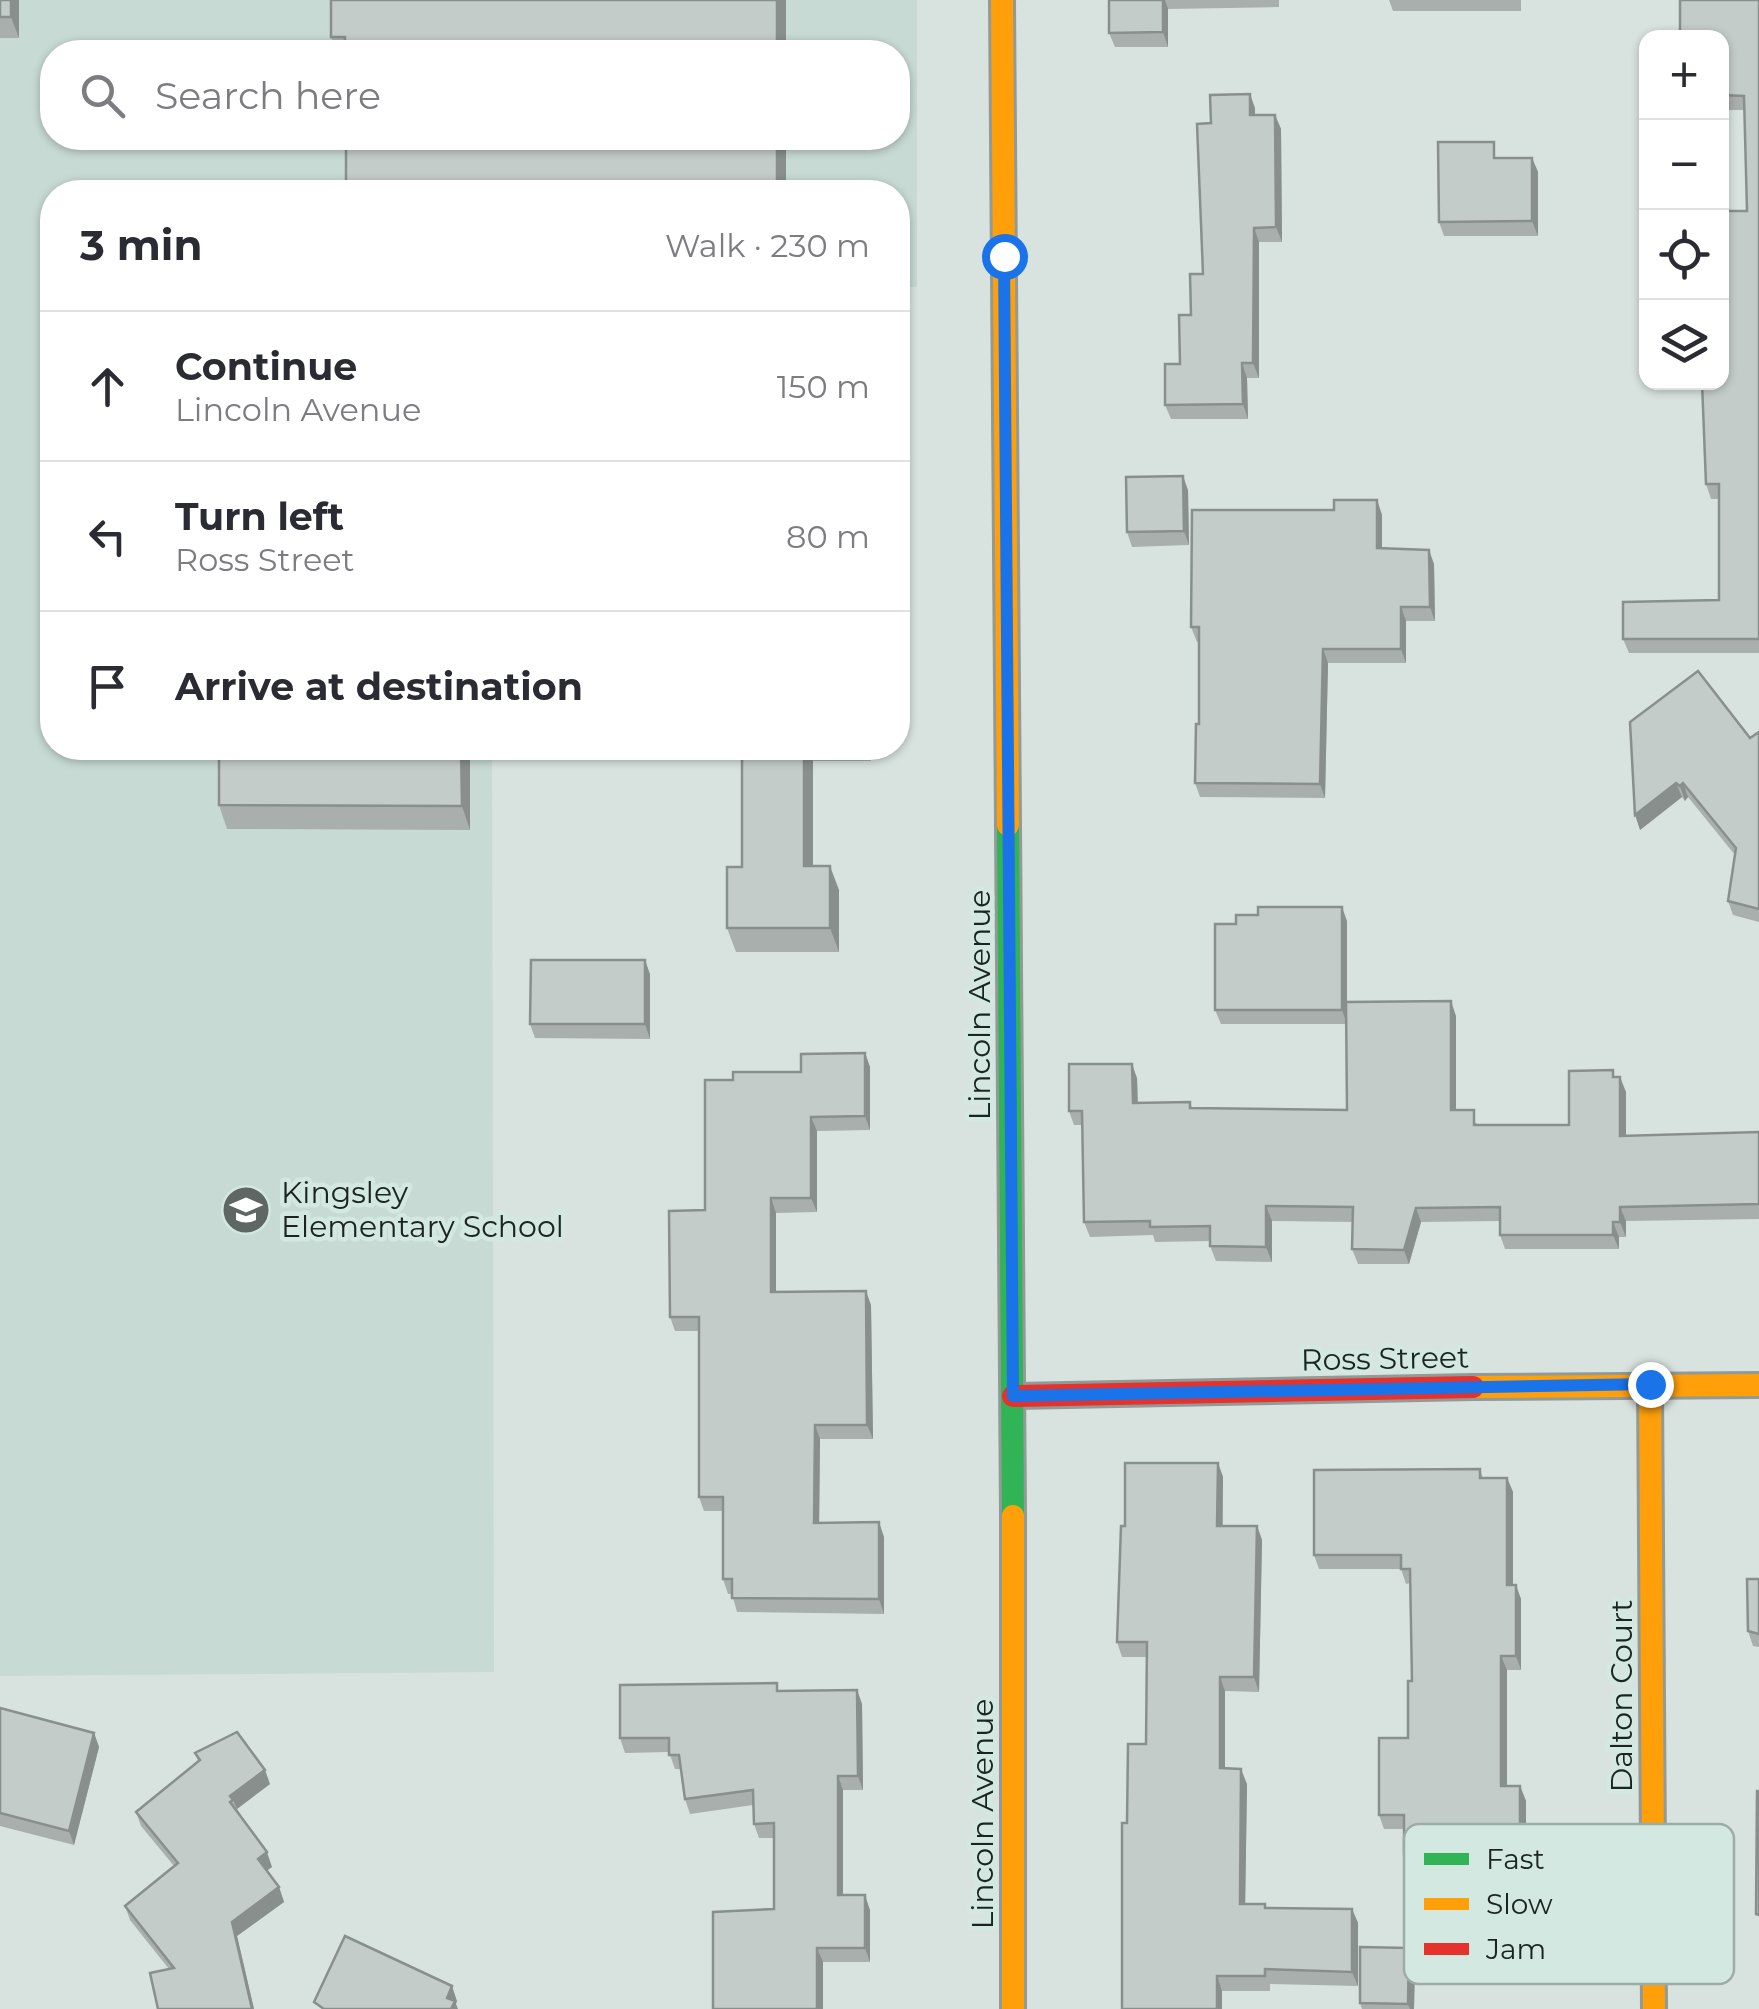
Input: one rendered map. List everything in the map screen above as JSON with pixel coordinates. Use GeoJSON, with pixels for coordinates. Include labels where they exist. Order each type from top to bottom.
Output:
{"type":"FeatureCollection","features":[{"type":"Feature","properties":{"kind":"street","name":"Lincoln Avenue"},"geometry":{"type":"LineString","coordinates":[[1002,0],[1013,1396],[1013,2009]]}},
{"type":"Feature","properties":{"kind":"street","name":"Ross Street"},"geometry":{"type":"LineString","coordinates":[[1013,1396],[1650,1384],[1759,1386]]}},
{"type":"Feature","properties":{"kind":"street","name":"Dalton Court"},"geometry":{"type":"LineString","coordinates":[[1650,1384],[1653,1824]]}},
{"type":"Feature","properties":{"kind":"street","name":"Dalton Court"},"geometry":{"type":"LineString","coordinates":[[1654,1984],[1654,2009]]}},
{"type":"Feature","properties":{"kind":"shaded area","name":"Kingsley Elementary School"},"geometry":{"type":"Polygon","coordinates":[[[0,0],[917,0],[917,287],[910,287],[910,180],[40,180],[40,760],[492,760],[494,1672],[0,1676],[0,0]]]}},
{"type":"Feature","properties":{"kind":"building"},"geometry":{"type":"Polygon","coordinates":[[[0,0],[11,0],[11,17],[0,17],[0,0]]]}},
{"type":"Feature","properties":{"kind":"building"},"geometry":{"type":"Polygon","coordinates":[[[331,0],[777,0],[777,40],[331,37],[331,0]]]}},
{"type":"Feature","properties":{"kind":"building"},"geometry":{"type":"Polygon","coordinates":[[[1109,0],[1163,0],[1163,32],[1109,33],[1109,0]]]}},
{"type":"Feature","properties":{"kind":"building"},"geometry":{"type":"Polygon","coordinates":[[[1680,0],[1759,0],[1759,639],[1623,639],[1623,602],[1719,600],[1719,484],[1706,484],[1702,390],[1729,390],[1729,211],[1747,211],[1744,96],[1729,95],[1729,30],[1680,30],[1680,0]]]}},
{"type":"Feature","properties":{"kind":"building"},"geometry":{"type":"Polygon","coordinates":[[[1250,94],[1250,115],[1275,115],[1276,227],[1254,228],[1253,363],[1242,363],[1243,404],[1165,405],[1165,364],[1180,364],[1179,315],[1191,315],[1190,274],[1203,274],[1197,124],[1211,123],[1210,95],[1250,94]]]}},
{"type":"Feature","properties":{"kind":"building"},"geometry":{"type":"Polygon","coordinates":[[[1438,142],[1494,142],[1494,158],[1532,158],[1532,221],[1439,222],[1438,142]]]}},
{"type":"Feature","properties":{"kind":"building"},"geometry":{"type":"Polygon","coordinates":[[[346,150],[777,150],[777,180],[346,180],[346,150]]]}},
{"type":"Feature","properties":{"kind":"building"},"geometry":{"type":"Polygon","coordinates":[[[1183,476],[1184,531],[1127,532],[1126,477],[1183,476]]]}},
{"type":"Feature","properties":{"kind":"building"},"geometry":{"type":"Polygon","coordinates":[[[1334,500],[1377,500],[1377,548],[1429,550],[1430,607],[1401,607],[1401,649],[1323,649],[1320,784],[1195,783],[1199,627],[1191,627],[1192,510],[1334,510],[1334,500]]]}},
{"type":"Feature","properties":{"kind":"building"},"geometry":{"type":"Polygon","coordinates":[[[1698,671],[1750,738],[1759,732],[1759,909],[1728,901],[1736,848],[1683,783],[1676,783],[1635,815],[1630,722],[1698,671]]]}},
{"type":"Feature","properties":{"kind":"building"},"geometry":{"type":"Polygon","coordinates":[[[219,760],[461,760],[462,806],[219,805],[219,760]]]}},
{"type":"Feature","properties":{"kind":"building"},"geometry":{"type":"Polygon","coordinates":[[[742,760],[804,760],[804,866],[830,866],[830,928],[727,928],[727,867],[742,867],[742,760]]]}},
{"type":"Feature","properties":{"kind":"building"},"geometry":{"type":"Polygon","coordinates":[[[1258,907],[1342,907],[1342,1010],[1215,1010],[1215,924],[1236,924],[1236,915],[1258,915],[1258,907]]]}},
{"type":"Feature","properties":{"kind":"building"},"geometry":{"type":"Polygon","coordinates":[[[531,960],[645,960],[645,1024],[530,1024],[531,960]]]}},
{"type":"Feature","properties":{"kind":"building"},"geometry":{"type":"Polygon","coordinates":[[[1451,1001],[1451,1110],[1474,1110],[1474,1125],[1569,1125],[1569,1071],[1613,1070],[1613,1077],[1620,1077],[1620,1136],[1759,1132],[1759,1204],[1620,1207],[1620,1222],[1613,1222],[1613,1235],[1500,1235],[1500,1207],[1416,1208],[1404,1250],[1352,1249],[1353,1207],[1266,1206],[1266,1247],[1210,1246],[1210,1226],[1150,1227],[1150,1221],[1084,1222],[1082,1111],[1069,1111],[1069,1064],[1132,1064],[1133,1103],[1190,1102],[1190,1108],[1347,1110],[1346,1002],[1451,1001]]]}},
{"type":"Feature","properties":{"kind":"building"},"geometry":{"type":"Polygon","coordinates":[[[865,1053],[865,1116],[811,1117],[811,1198],[771,1198],[771,1292],[866,1291],[867,1425],[815,1425],[814,1523],[879,1522],[879,1599],[732,1598],[732,1579],[723,1579],[723,1497],[699,1497],[699,1317],[670,1317],[669,1211],[705,1210],[705,1080],[733,1080],[733,1072],[801,1072],[801,1054],[865,1053]]]}},
{"type":"Feature","properties":{"kind":"building"},"geometry":{"type":"Polygon","coordinates":[[[1125,1463],[1218,1463],[1217,1526],[1257,1526],[1254,1677],[1220,1677],[1220,1768],[1241,1769],[1240,1904],[1352,1909],[1352,1972],[1265,1969],[1265,1976],[1217,1976],[1217,2009],[1122,2009],[1122,1823],[1127,1823],[1128,1744],[1146,1744],[1147,1642],[1117,1642],[1125,1463]]]}},
{"type":"Feature","properties":{"kind":"building"},"geometry":{"type":"Polygon","coordinates":[[[1480,1469],[1480,1478],[1507,1478],[1507,1585],[1516,1585],[1516,1656],[1501,1656],[1501,1786],[1520,1786],[1520,1824],[1404,1824],[1404,1815],[1379,1815],[1379,1738],[1408,1738],[1408,1681],[1412,1681],[1410,1569],[1401,1569],[1401,1555],[1314,1555],[1314,1470],[1480,1469]]]}},
{"type":"Feature","properties":{"kind":"building"},"geometry":{"type":"Polygon","coordinates":[[[1747,1579],[1759,1579],[1759,1634],[1748,1631],[1747,1579]]]}},
{"type":"Feature","properties":{"kind":"building"},"geometry":{"type":"Polygon","coordinates":[[[777,1683],[777,1691],[857,1690],[858,1776],[838,1776],[838,1895],[865,1895],[865,1948],[817,1948],[817,2009],[713,2009],[713,1912],[774,1909],[774,1823],[754,1824],[753,1790],[685,1799],[679,1755],[669,1755],[669,1738],[620,1738],[620,1685],[777,1683]]]}},
{"type":"Feature","properties":{"kind":"building"},"geometry":{"type":"Polygon","coordinates":[[[0,1708],[94,1733],[69,1831],[0,1813],[0,1708]]]}},
{"type":"Feature","properties":{"kind":"building"},"geometry":{"type":"Polygon","coordinates":[[[237,1732],[265,1770],[230,1796],[230,1802],[267,1852],[258,1859],[279,1887],[232,1922],[252,2009],[158,2009],[150,1973],[174,1968],[125,1906],[178,1863],[136,1812],[200,1760],[195,1753],[237,1732]]]}},
{"type":"Feature","properties":{"kind":"building"},"geometry":{"type":"Polygon","coordinates":[[[1759,1791],[1759,1915],[1756,1914],[1759,1791]]]}},
{"type":"Feature","properties":{"kind":"building"},"geometry":{"type":"Polygon","coordinates":[[[345,1936],[452,1986],[447,1998],[455,2001],[451,2009],[324,2009],[314,2002],[345,1936]]]}},
{"type":"Feature","properties":{"kind":"building"},"geometry":{"type":"Polygon","coordinates":[[[1360,1947],[1404,1948],[1408,2004],[1360,2003],[1360,1947]]]}},
{"type":"Feature","properties":{"kind":"traffic: fast"},"geometry":{"type":"LineString","coordinates":[[1008,825],[1013,1516]]}},
{"type":"Feature","properties":{"kind":"traffic: slow"},"geometry":{"type":"LineString","coordinates":[[1002,0],[1008,825]]}},
{"type":"Feature","properties":{"kind":"traffic: slow"},"geometry":{"type":"LineString","coordinates":[[1650,1384],[1653,1824]]}},
{"type":"Feature","properties":{"kind":"traffic: slow"},"geometry":{"type":"LineString","coordinates":[[1473,1387],[1759,1385]]}},
{"type":"Feature","properties":{"kind":"traffic: slow"},"geometry":{"type":"LineString","coordinates":[[1013,1516],[1013,2009]]}},
{"type":"Feature","properties":{"kind":"traffic: slow"},"geometry":{"type":"LineString","coordinates":[[1654,1984],[1654,2009]]}},
{"type":"Feature","properties":{"kind":"traffic: jam"},"geometry":{"type":"LineString","coordinates":[[1013,1396],[1473,1387]]}},
{"type":"Feature","properties":{"kind":"place","name":"Kingsley Elementary School"},"geometry":{"type":"Point","coordinates":[246,1210]}},
{"type":"Feature","properties":{"kind":"route"},"geometry":{"type":"LineString","coordinates":[[1004,256],[1013,1396],[1650,1384]]}}]}
